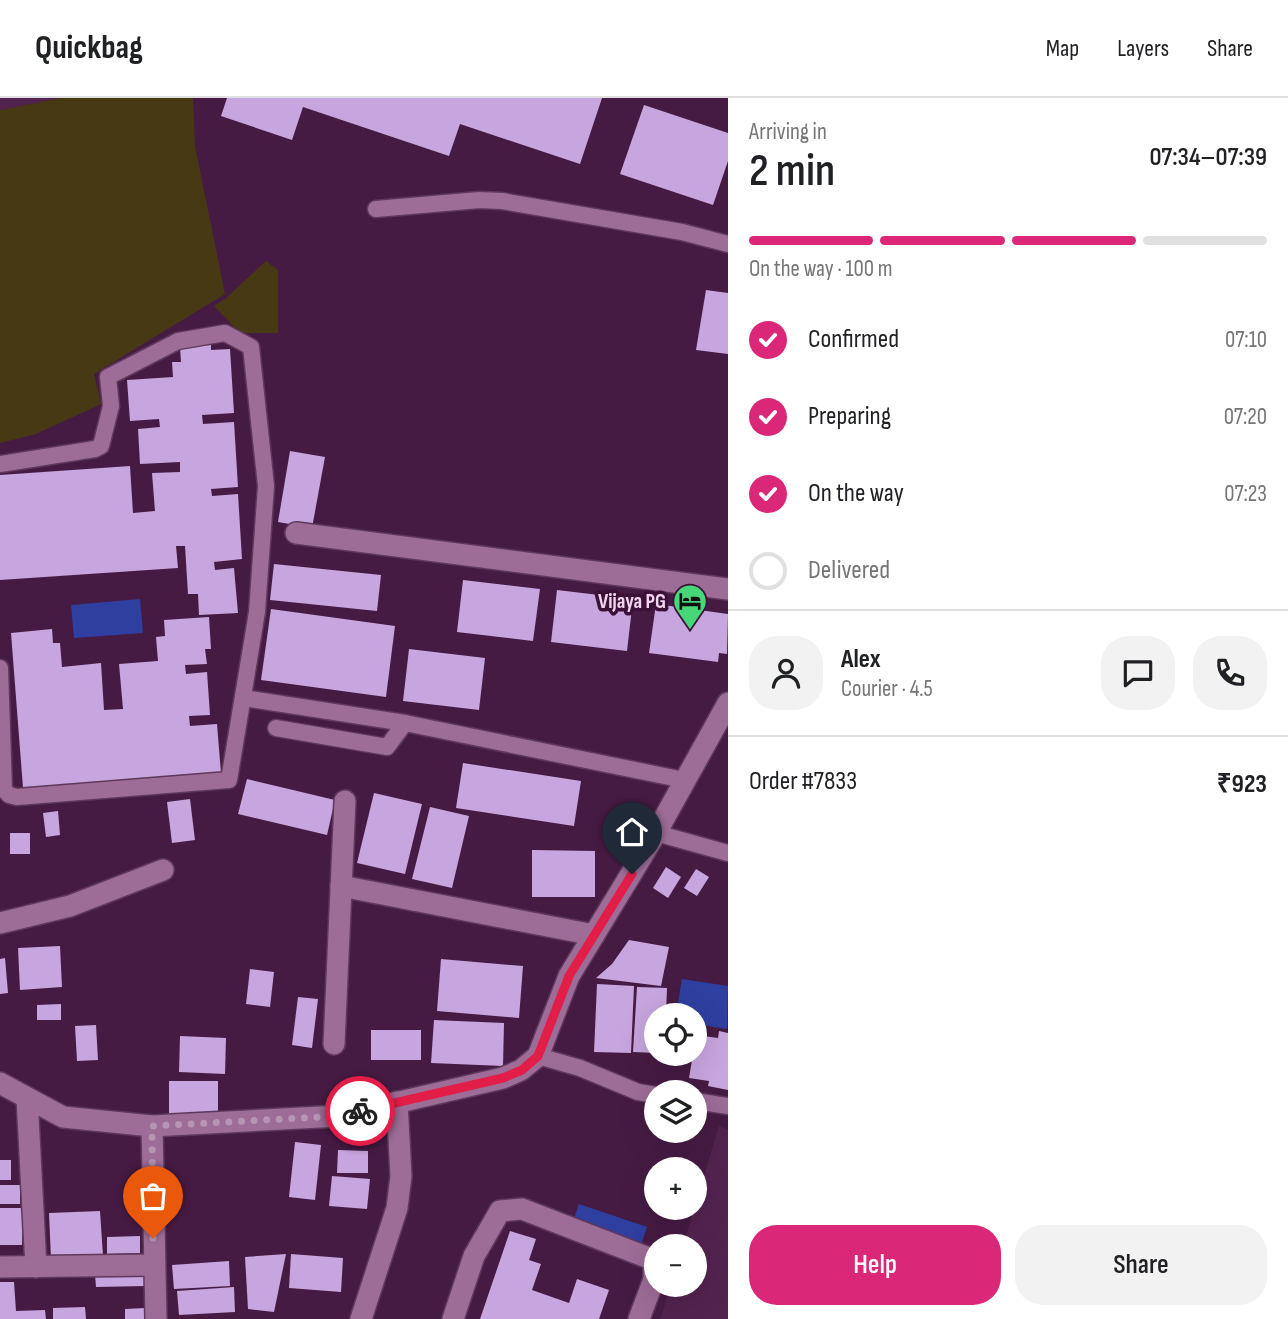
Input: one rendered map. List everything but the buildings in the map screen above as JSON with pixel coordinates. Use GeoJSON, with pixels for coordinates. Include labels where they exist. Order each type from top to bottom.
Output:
{"type":"FeatureCollection","features":[{"type":"Feature","properties":{"kind":"street"},"geometry":{"type":"LineString","coordinates":[[296,533],[728,589]]}},
{"type":"Feature","properties":{"kind":"street"},"geometry":{"type":"LineString","coordinates":[[0,1083],[64,1118],[152,1126],[339,1116],[503,1078],[522,1070],[538,1056],[569,976],[656,833],[728,703]]}},
{"type":"Feature","properties":{"kind":"street"},"geometry":{"type":"LineString","coordinates":[[334,1044],[345,801]]}},
{"type":"Feature","properties":{"kind":"street"},"geometry":{"type":"LineString","coordinates":[[0,923],[70,906],[163,870]]}},
{"type":"Feature","properties":{"kind":"street"},"geometry":{"type":"LineString","coordinates":[[341,886],[594,935]]}},
{"type":"Feature","properties":{"kind":"street"},"geometry":{"type":"LineString","coordinates":[[27,1098],[36,1267]]}},
{"type":"Feature","properties":{"kind":"street"},"geometry":{"type":"LineString","coordinates":[[361,1319],[397,1209],[401,1176],[397,1102]]}},
{"type":"Feature","properties":{"kind":"street"},"geometry":{"type":"LineString","coordinates":[[152,1126],[156,1319]]}},
{"type":"Feature","properties":{"kind":"street"},"geometry":{"type":"LineString","coordinates":[[453,1319],[474,1256],[499,1211],[522,1209],[654,1260],[654,1279],[639,1319]]}},
{"type":"Feature","properties":{"kind":"street"},"geometry":{"type":"LineString","coordinates":[[0,1267],[153,1265]]}},
{"type":"Feature","properties":{"kind":"lane"},"geometry":{"type":"LineString","coordinates":[[376,209],[479,200],[502,201],[682,232],[728,244]]}},
{"type":"Feature","properties":{"kind":"lane"},"geometry":{"type":"LineString","coordinates":[[0,464],[101,446],[111,406],[108,377],[178,341],[225,333],[251,346],[266,486],[257,612],[229,780],[17,797],[9,795],[4,789],[0,668]]}},
{"type":"Feature","properties":{"kind":"lane"},"geometry":{"type":"LineString","coordinates":[[244,698],[405,723],[684,780]]}},
{"type":"Feature","properties":{"kind":"lane"},"geometry":{"type":"LineString","coordinates":[[276,728],[387,747],[405,723]]}},
{"type":"Feature","properties":{"kind":"lane"},"geometry":{"type":"LineString","coordinates":[[656,833],[728,853]]}},
{"type":"Feature","properties":{"kind":"lane"},"geometry":{"type":"LineString","coordinates":[[538,1056],[580,1068],[644,1093]]}},
{"type":"Feature","properties":{"kind":"lane"},"geometry":{"type":"LineString","coordinates":[[707,1103],[728,1106]]}},
{"type":"Feature","properties":{"kind":"shaded area"},"geometry":{"type":"Polygon","coordinates":[[[0,98],[61,98],[0,110],[0,98]]]}},
{"type":"Feature","properties":{"kind":"shaded area"},"geometry":{"type":"Polygon","coordinates":[[[61,98],[193,98],[195,146],[225,294],[94,374],[101,404],[36,434],[0,443],[0,110],[61,98]]]}},
{"type":"Feature","properties":{"kind":"shaded area"},"geometry":{"type":"Polygon","coordinates":[[[266,261],[278,270],[278,333],[240,333],[214,306],[266,261]]]}},
{"type":"Feature","properties":{"kind":"shaded area"},"geometry":{"type":"Polygon","coordinates":[[[140,599],[143,633],[74,638],[71,605],[140,599]]]}},
{"type":"Feature","properties":{"kind":"shaded area"},"geometry":{"type":"Polygon","coordinates":[[[682,979],[728,986],[727,1029],[707,1026],[707,1003],[678,1003],[682,979]]]}},
{"type":"Feature","properties":{"kind":"shaded area"},"geometry":{"type":"Polygon","coordinates":[[[719,1126],[728,1130],[728,1319],[660,1319],[667,1297],[707,1297],[707,1234],[687,1234],[691,1220],[707,1220],[707,1166],[719,1126]]]}},
{"type":"Feature","properties":{"kind":"shaded area"},"geometry":{"type":"Polygon","coordinates":[[[579,1204],[647,1227],[636,1260],[568,1237],[579,1204]]]}},
{"type":"Feature","properties":{"kind":"way so far"},"geometry":{"type":"LineString","coordinates":[[153,1238],[152,1126],[339,1116],[360,1111]]}},
{"type":"Feature","properties":{"kind":"place","name":"Vijaya PG"},"geometry":{"type":"Point","coordinates":[690,631]}},
{"type":"Feature","properties":{"kind":"route"},"geometry":{"type":"LineString","coordinates":[[360,1111],[503,1078],[522,1070],[538,1056],[569,976],[632,874]]}}]}
